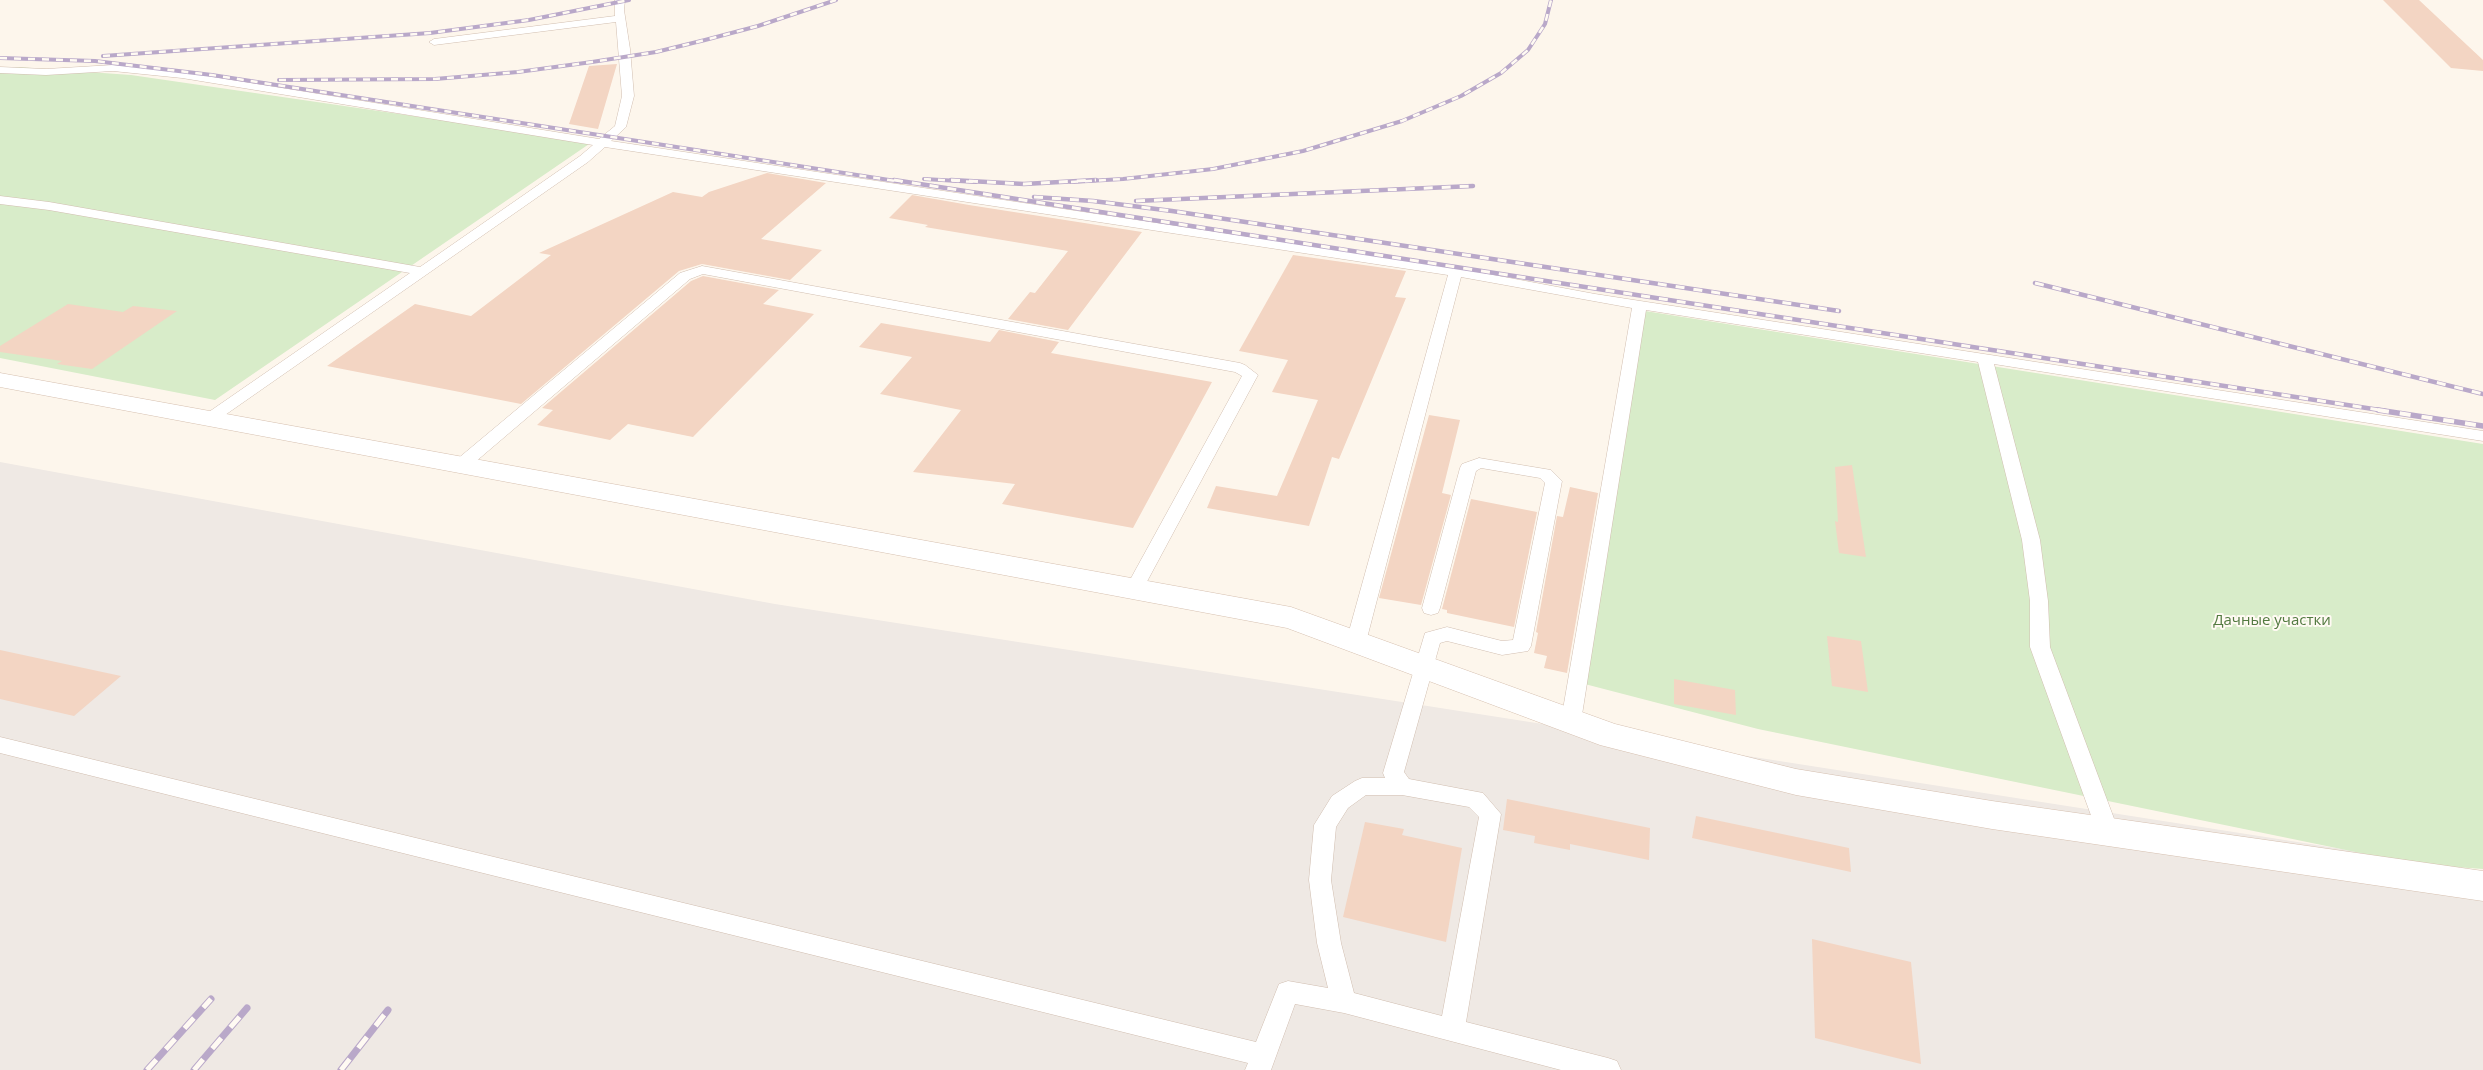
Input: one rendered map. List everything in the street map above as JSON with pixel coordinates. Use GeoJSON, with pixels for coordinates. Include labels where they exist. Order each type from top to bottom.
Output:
{"type":"FeatureCollection","features":[{"type":"Feature","properties":{"kind":"main road"},"geometry":{"type":"LineString","coordinates":[[0,380],[1291,618],[1611,736],[1796,782],[2108,832],[2483,886]]}},
{"type":"Feature","properties":{"kind":"lane"},"geometry":{"type":"LineString","coordinates":[[209,419],[584,159],[620,126],[628,96],[620,0]]}},
{"type":"Feature","properties":{"kind":"lane"},"geometry":{"type":"LineString","coordinates":[[434,42],[620,18]]}},
{"type":"Feature","properties":{"kind":"lane"},"geometry":{"type":"LineString","coordinates":[[0,70],[46,72],[113,68],[182,75],[602,143],[1456,272],[1640,305],[2483,436]]}},
{"type":"Feature","properties":{"kind":"lane"},"geometry":{"type":"LineString","coordinates":[[0,200],[49,206],[421,271]]}},
{"type":"Feature","properties":{"kind":"lane"},"geometry":{"type":"LineString","coordinates":[[461,465],[686,276],[702,270],[1240,368],[1250,375],[1134,589]]}},
{"type":"Feature","properties":{"kind":"lane"},"geometry":{"type":"LineString","coordinates":[[1356,642],[1456,272]]}},
{"type":"Feature","properties":{"kind":"lane"},"geometry":{"type":"LineString","coordinates":[[1571,721],[1640,305]]}},
{"type":"Feature","properties":{"kind":"lane"},"geometry":{"type":"LineString","coordinates":[[1985,360],[2031,540],[2039,601],[2040,647],[2108,832]]}},
{"type":"Feature","properties":{"kind":"lane"},"geometry":{"type":"LineString","coordinates":[[1402,786],[1393,773],[1432,638],[1447,634],[1502,648],[1521,646],[1554,481],[1546,474],[1479,463],[1468,468],[1431,608]]}},
{"type":"Feature","properties":{"kind":"lane"},"geometry":{"type":"LineString","coordinates":[[0,745],[1260,1062],[1288,992],[1344,1002],[1608,1070]]}},
{"type":"Feature","properties":{"kind":"lane"},"geometry":{"type":"LineString","coordinates":[[1344,1002],[1329,943],[1320,880],[1325,825],[1340,802],[1362,787],[1402,786],[1476,798],[1490,814],[1452,1029]]}},
{"type":"Feature","properties":{"kind":"shaded area"},"geometry":{"type":"Polygon","coordinates":[[[0,462],[775,604],[2483,871],[2483,1070],[0,1070],[0,462]]]}},
{"type":"Feature","properties":{"kind":"green space"},"geometry":{"type":"Polygon","coordinates":[[[18,67],[131,75],[592,142],[215,400],[0,358],[0,68],[18,67]]]}},
{"type":"Feature","properties":{"kind":"green space","name":"Дачные участки"},"geometry":{"type":"Polygon","coordinates":[[[1645,311],[2483,444],[2483,869],[2414,864],[1758,729],[1577,682],[1645,311]]]}},
{"type":"Feature","properties":{"kind":"building"},"geometry":{"type":"Polygon","coordinates":[[[2383,0],[2419,0],[2483,60],[2483,71],[2451,68],[2383,0]]]}},
{"type":"Feature","properties":{"kind":"building"},"geometry":{"type":"Polygon","coordinates":[[[617,64],[598,129],[569,124],[589,66],[617,64]]]}},
{"type":"Feature","properties":{"kind":"building"},"geometry":{"type":"Polygon","coordinates":[[[767,173],[826,183],[761,239],[822,250],[790,280],[702,264],[679,271],[521,404],[327,366],[415,304],[471,316],[551,255],[539,253],[673,192],[702,197],[709,192],[767,173]]]}},
{"type":"Feature","properties":{"kind":"building"},"geometry":{"type":"Polygon","coordinates":[[[912,195],[1142,232],[1068,330],[1008,319],[1030,292],[1035,293],[1068,251],[925,227],[928,225],[889,218],[912,195]]]}},
{"type":"Feature","properties":{"kind":"building"},"geometry":{"type":"Polygon","coordinates":[[[1293,255],[1406,271],[1395,297],[1406,298],[1339,459],[1332,457],[1309,526],[1207,508],[1216,486],[1277,496],[1318,400],[1272,392],[1288,360],[1239,351],[1293,255]]]}},
{"type":"Feature","properties":{"kind":"building"},"geometry":{"type":"Polygon","coordinates":[[[703,276],[779,290],[763,304],[814,314],[693,437],[628,424],[610,440],[537,425],[553,410],[542,408],[691,281],[703,276]]]}},
{"type":"Feature","properties":{"kind":"building"},"geometry":{"type":"Polygon","coordinates":[[[68,304],[123,312],[133,306],[177,311],[92,369],[57,364],[62,361],[0,352],[0,346],[68,304]]]}},
{"type":"Feature","properties":{"kind":"building"},"geometry":{"type":"Polygon","coordinates":[[[881,323],[990,342],[999,330],[1059,342],[1051,353],[1212,382],[1133,528],[1002,504],[1015,484],[913,472],[961,410],[880,394],[912,357],[859,347],[881,323]]]}},
{"type":"Feature","properties":{"kind":"building"},"geometry":{"type":"Polygon","coordinates":[[[1429,415],[1460,420],[1442,493],[1451,495],[1421,605],[1379,598],[1429,415]]]}},
{"type":"Feature","properties":{"kind":"building"},"geometry":{"type":"Polygon","coordinates":[[[1852,465],[1866,557],[1839,553],[1835,521],[1838,522],[1835,467],[1852,465]]]}},
{"type":"Feature","properties":{"kind":"building"},"geometry":{"type":"Polygon","coordinates":[[[1570,487],[1598,493],[1567,673],[1544,668],[1547,656],[1534,653],[1538,633],[1536,632],[1557,516],[1563,517],[1570,487]]]}},
{"type":"Feature","properties":{"kind":"building"},"geometry":{"type":"Polygon","coordinates":[[[1471,499],[1537,512],[1514,627],[1447,613],[1447,610],[1442,609],[1471,499]]]}},
{"type":"Feature","properties":{"kind":"building"},"geometry":{"type":"Polygon","coordinates":[[[1827,636],[1861,641],[1868,692],[1832,686],[1827,636]]]}},
{"type":"Feature","properties":{"kind":"building"},"geometry":{"type":"Polygon","coordinates":[[[0,650],[121,676],[74,716],[0,699],[0,650]]]}},
{"type":"Feature","properties":{"kind":"building"},"geometry":{"type":"Polygon","coordinates":[[[1674,679],[1735,690],[1736,715],[1674,704],[1674,679]]]}},
{"type":"Feature","properties":{"kind":"building"},"geometry":{"type":"Polygon","coordinates":[[[1507,799],[1650,828],[1649,860],[1570,844],[1570,850],[1534,843],[1535,836],[1503,830],[1507,799]]]}},
{"type":"Feature","properties":{"kind":"building"},"geometry":{"type":"Polygon","coordinates":[[[1696,816],[1849,848],[1851,872],[1692,838],[1696,816]]]}},
{"type":"Feature","properties":{"kind":"building"},"geometry":{"type":"Polygon","coordinates":[[[1365,822],[1404,829],[1402,835],[1462,848],[1446,942],[1343,917],[1365,822]]]}},
{"type":"Feature","properties":{"kind":"building"},"geometry":{"type":"Polygon","coordinates":[[[1812,939],[1911,962],[1921,1064],[1815,1038],[1812,939]]]}},
{"type":"Feature","properties":{"kind":"railway"},"geometry":{"type":"LineString","coordinates":[[103,56],[430,33],[529,20],[629,0]]}},
{"type":"Feature","properties":{"kind":"railway"},"geometry":{"type":"LineString","coordinates":[[279,80],[435,79],[518,72],[592,62],[656,52],[705,40],[758,26],[836,0]]}},
{"type":"Feature","properties":{"kind":"railway"},"geometry":{"type":"LineString","coordinates":[[1071,182],[1123,179],[1213,169],[1303,151],[1402,121],[1461,96],[1501,73],[1528,50],[1545,24],[1551,0]]}},
{"type":"Feature","properties":{"kind":"railway"},"geometry":{"type":"LineString","coordinates":[[0,58],[95,61],[212,75],[902,182]]}},
{"type":"Feature","properties":{"kind":"railway"},"geometry":{"type":"LineString","coordinates":[[924,179],[976,182]]}},
{"type":"Feature","properties":{"kind":"railway"},"geometry":{"type":"LineString","coordinates":[[894,180],[2386,411]]}},
{"type":"Feature","properties":{"kind":"railway"},"geometry":{"type":"LineString","coordinates":[[951,180],[1024,184],[1096,180]]}},
{"type":"Feature","properties":{"kind":"railway"},"geometry":{"type":"LineString","coordinates":[[1136,201],[1473,186]]}},
{"type":"Feature","properties":{"kind":"railway"},"geometry":{"type":"LineString","coordinates":[[1034,197],[1093,201],[1172,211],[1839,311]]}},
{"type":"Feature","properties":{"kind":"railway"},"geometry":{"type":"LineString","coordinates":[[2035,283],[2483,394]]}},
{"type":"Feature","properties":{"kind":"railway"},"geometry":{"type":"LineString","coordinates":[[2378,410],[2483,426]]}},
{"type":"Feature","properties":{"kind":"railway"},"geometry":{"type":"LineString","coordinates":[[147,1070],[211,999]]}},
{"type":"Feature","properties":{"kind":"railway"},"geometry":{"type":"LineString","coordinates":[[194,1070],[247,1008]]}},
{"type":"Feature","properties":{"kind":"railway"},"geometry":{"type":"LineString","coordinates":[[341,1070],[388,1010]]}}]}
